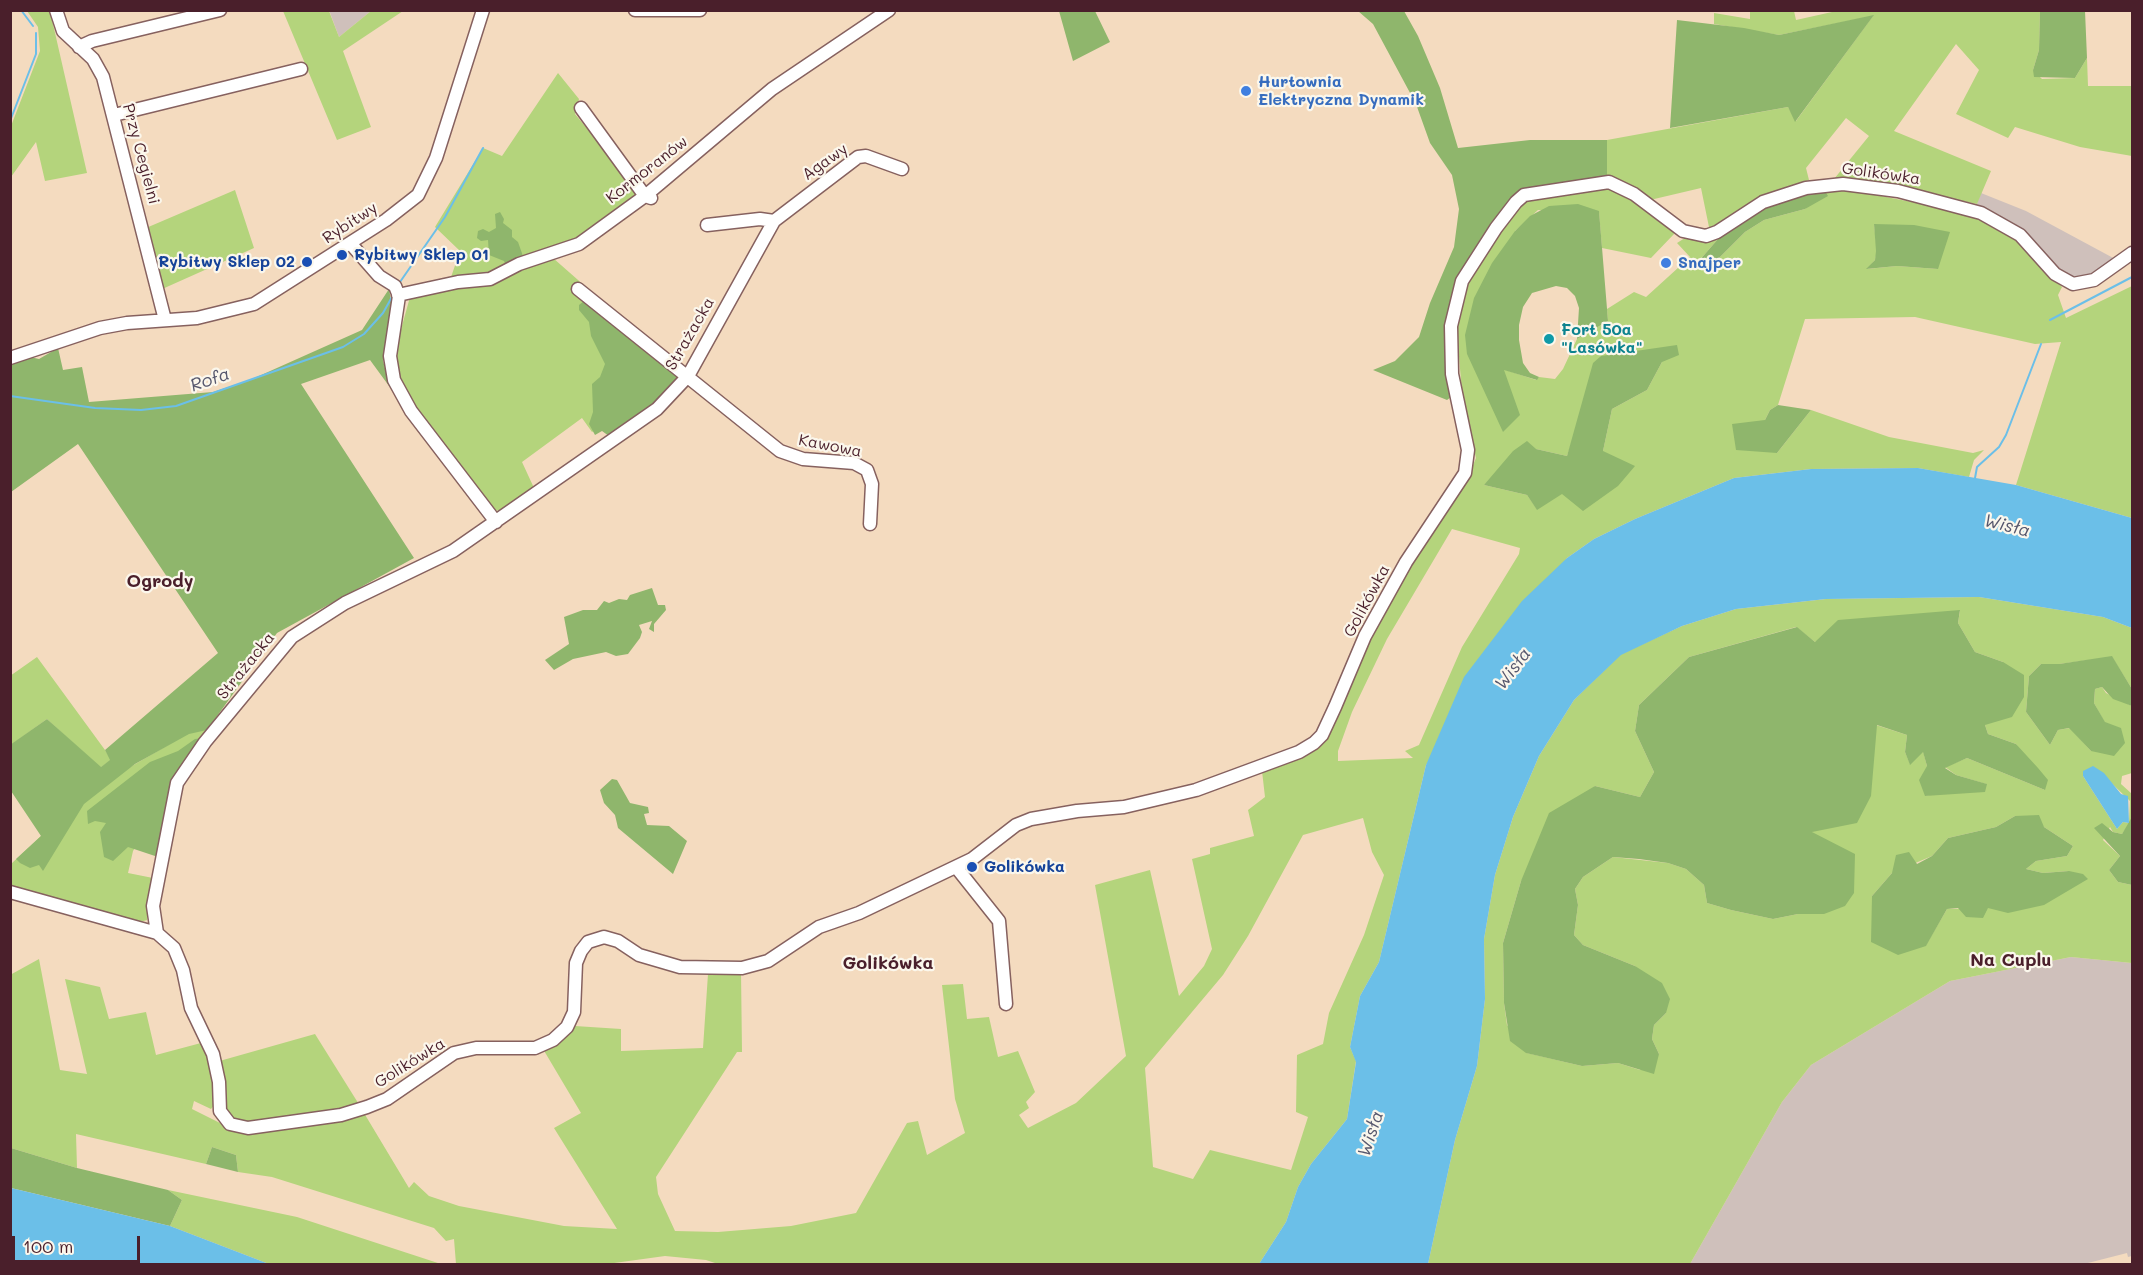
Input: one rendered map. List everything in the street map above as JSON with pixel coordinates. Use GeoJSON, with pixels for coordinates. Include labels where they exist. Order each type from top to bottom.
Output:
{"type":"FeatureCollection","features":[{"type":"Feature","properties":{"kind":"street","name":"Przy Cegielni"},"geometry":{"type":"LineString","coordinates":[[56,10],[63,32],[100,70],[114,115],[165,320]]}},
{"type":"Feature","properties":{"kind":"street"},"geometry":{"type":"LineString","coordinates":[[79,47],[92,40],[220,10]]}},
{"type":"Feature","properties":{"kind":"street","name":"Rybitwy"},"geometry":{"type":"LineString","coordinates":[[10,358],[100,328],[197,318],[254,304],[350,243],[418,195],[436,158],[483,10]]}},
{"type":"Feature","properties":{"kind":"street"},"geometry":{"type":"LineString","coordinates":[[635,10],[700,10]]}},
{"type":"Feature","properties":{"kind":"street","name":"Kormoranów"},"geometry":{"type":"LineString","coordinates":[[398,295],[458,282],[490,279],[519,264],[579,244],[649,197],[772,89],[889,10]]}},
{"type":"Feature","properties":{"kind":"street"},"geometry":{"type":"LineString","coordinates":[[114,115],[301,69]]}},
{"type":"Feature","properties":{"kind":"street"},"geometry":{"type":"LineString","coordinates":[[581,108],[649,197]]}},
{"type":"Feature","properties":{"kind":"street","name":"Agawy"},"geometry":{"type":"LineString","coordinates":[[774,221],[858,157],[866,156],[902,169]]}},
{"type":"Feature","properties":{"kind":"street","name":"Golikówka"},"geometry":{"type":"LineString","coordinates":[[157,933],[174,948],[183,970],[192,1008],[213,1054],[219,1082],[220,1111],[230,1124],[248,1128],[341,1114],[387,1099],[454,1053],[476,1048],[535,1048],[553,1040],[567,1027],[574,1012],[576,963],[588,942],[604,937],[618,941],[639,955],[680,967],[742,968],[768,961],[819,927],[859,913],[972,859],[1016,825],[1031,819],[1124,807],[1196,790],[1304,749],[1322,735],[1365,636],[1406,562],[1465,473],[1468,450],[1452,374],[1451,326],[1462,281],[1467,272],[1496,228],[1524,195],[1610,182],[1634,194],[1683,231],[1706,236],[1717,232],[1763,202],[1806,188],[1843,184],[1898,191],[1981,213],[2019,235],[2050,270],[2073,284],[2094,280],[2133,253]]}},
{"type":"Feature","properties":{"kind":"street"},"geometry":{"type":"LineString","coordinates":[[707,225],[760,219],[774,221]]}},
{"type":"Feature","properties":{"kind":"street","name":"Strażacka"},"geometry":{"type":"LineString","coordinates":[[157,933],[153,906],[177,783],[265,666],[292,637],[345,603],[453,551],[657,409],[688,376],[774,221]]}},
{"type":"Feature","properties":{"kind":"street"},"geometry":{"type":"LineString","coordinates":[[350,243],[379,276],[395,286],[398,295],[390,356],[393,380],[411,411],[496,522]]}},
{"type":"Feature","properties":{"kind":"street"},"geometry":{"type":"LineString","coordinates":[[578,289],[688,376]]}},
{"type":"Feature","properties":{"kind":"street","name":"Kawowa"},"geometry":{"type":"LineString","coordinates":[[688,376],[780,451],[803,459],[854,464],[867,470],[872,484],[870,524]]}},
{"type":"Feature","properties":{"kind":"street"},"geometry":{"type":"LineString","coordinates":[[956,867],[999,921],[1006,1004]]}},
{"type":"Feature","properties":{"kind":"street"},"geometry":{"type":"LineString","coordinates":[[10,892],[157,933]]}},
{"type":"Feature","properties":{"kind":"shaded area"},"geometry":{"type":"Polygon","coordinates":[[[329,10],[371,11],[339,37],[329,10]]]}},
{"type":"Feature","properties":{"kind":"shaded area"},"geometry":{"type":"Polygon","coordinates":[[[1981,193],[2026,211],[2117,260],[2086,278],[2069,279],[1976,206],[1981,193]]]}},
{"type":"Feature","properties":{"kind":"shaded area"},"geometry":{"type":"Polygon","coordinates":[[[2071,957],[2132,963],[2132,1256],[2128,1257],[2127,1253],[2084,1264],[1690,1264],[1782,1102],[1811,1065],[1950,981],[2071,957]]]}},
{"type":"Feature","properties":{"kind":"green space"},"geometry":{"type":"Polygon","coordinates":[[[1841,10],[2040,11],[2039,50],[2033,70],[2042,79],[2075,78],[2087,58],[2088,86],[2132,86],[2132,156],[2080,147],[2015,127],[2008,138],[1956,114],[1979,70],[1956,44],[1894,131],[1991,171],[1977,204],[1864,180],[1834,179],[1869,136],[1846,118],[1806,168],[1809,180],[1768,195],[1710,232],[1701,188],[1650,200],[1607,178],[1607,140],[1788,107],[1796,121],[1873,16],[1779,35],[1714,24],[1714,13],[1750,19],[1750,11],[1794,11],[1796,20],[1841,10]]]}},
{"type":"Feature","properties":{"kind":"green space"},"geometry":{"type":"Polygon","coordinates":[[[27,11],[50,11],[87,173],[45,181],[36,142],[11,177],[11,126],[40,51],[38,27],[27,11]]]}},
{"type":"Feature","properties":{"kind":"green space"},"geometry":{"type":"Polygon","coordinates":[[[283,11],[329,11],[339,37],[371,11],[403,11],[343,51],[371,127],[337,140],[283,11]]]}},
{"type":"Feature","properties":{"kind":"green space"},"geometry":{"type":"Polygon","coordinates":[[[1059,11],[1095,11],[1110,42],[1073,61],[1059,11]]]}},
{"type":"Feature","properties":{"kind":"green space"},"geometry":{"type":"Polygon","coordinates":[[[1358,11],[1404,11],[1418,36],[1440,88],[1458,148],[1530,140],[1607,140],[1607,178],[1516,197],[1506,205],[1470,258],[1458,279],[1451,397],[1447,400],[1373,370],[1395,361],[1419,337],[1430,303],[1454,247],[1459,209],[1452,175],[1430,143],[1416,104],[1373,24],[1358,11]]]}},
{"type":"Feature","properties":{"kind":"green space"},"geometry":{"type":"Polygon","coordinates":[[[2040,11],[2085,11],[2087,58],[2075,78],[2034,77],[2033,70],[2039,50],[2040,11]]]}},
{"type":"Feature","properties":{"kind":"green space"},"geometry":{"type":"Polygon","coordinates":[[[1874,15],[1795,122],[1788,107],[1670,128],[1677,20],[1744,28],[1779,35],[1874,15]]]}},
{"type":"Feature","properties":{"kind":"green space"},"geometry":{"type":"Polygon","coordinates":[[[558,73],[579,99],[575,114],[613,160],[636,196],[590,233],[501,272],[450,280],[460,251],[435,227],[483,148],[502,156],[558,73]]]}},
{"type":"Feature","properties":{"kind":"green space"},"geometry":{"type":"Polygon","coordinates":[[[1612,188],[1629,194],[1673,228],[1674,234],[1651,258],[1602,248],[1599,212],[1538,210],[1515,231],[1503,369],[1536,380],[1539,377],[1555,379],[1563,369],[1577,339],[1608,321],[1607,309],[1634,292],[1646,297],[1690,257],[1677,243],[1688,236],[1718,239],[1698,262],[1709,268],[1745,232],[1764,220],[1805,209],[1825,191],[1850,190],[1978,217],[2020,242],[2062,287],[2058,295],[2066,318],[2132,286],[2132,518],[2016,485],[2061,342],[2035,344],[1915,317],[1805,319],[1778,405],[1770,410],[1765,420],[1777,453],[1811,410],[1889,437],[1973,453],[1984,450],[1974,460],[1969,477],[1918,468],[1811,469],[1734,478],[1635,519],[1594,539],[1567,558],[1426,765],[1379,962],[1360,996],[1350,1047],[1356,1061],[1347,1119],[1311,1164],[1298,1187],[1286,1222],[1259,1264],[718,1264],[706,1260],[665,1256],[607,1264],[456,1264],[454,1239],[446,1241],[434,1228],[272,1177],[238,1172],[236,1155],[212,1147],[206,1164],[76,1134],[77,1168],[11,1148],[10,975],[39,959],[60,1070],[87,1074],[65,979],[100,987],[109,1019],[146,1012],[156,1055],[201,1043],[212,1067],[215,1104],[211,1109],[194,1101],[192,1109],[242,1134],[336,1120],[364,1113],[409,1188],[414,1182],[429,1196],[459,1206],[564,1226],[617,1229],[554,1128],[581,1113],[543,1049],[558,1041],[575,1026],[621,1029],[621,1051],[703,1048],[708,974],[741,972],[742,1052],[737,1052],[656,1177],[658,1194],[675,1231],[718,1232],[791,1226],[856,1213],[907,1123],[918,1121],[927,1155],[965,1133],[955,1099],[942,985],[963,984],[967,1019],[989,1017],[998,1057],[1018,1051],[1035,1092],[1026,1102],[1029,1108],[1019,1115],[1028,1128],[1076,1103],[1126,1056],[1095,885],[1150,870],[1179,996],[1204,966],[1212,949],[1192,859],[1210,854],[1210,848],[1254,836],[1248,810],[1265,797],[1262,771],[1301,758],[1325,741],[1365,645],[1407,570],[1471,470],[1476,458],[1463,404],[1457,320],[1469,278],[1521,204],[1529,199],[1612,188]],[[1874,224],[1877,251],[1875,260],[1867,269],[1897,266],[1938,269],[1874,224]],[[1601,356],[1567,456],[1536,449],[1484,485],[1527,495],[1537,509],[1603,451],[1612,409],[1647,390],[1662,362],[1601,356]],[[1452,529],[1387,639],[1352,712],[1338,751],[1338,761],[1413,758],[1405,751],[1419,745],[1462,647],[1519,554],[1520,548],[1452,529]],[[1363,818],[1303,835],[1248,936],[1223,975],[1145,1068],[1153,1167],[1193,1179],[1210,1150],[1291,1170],[1308,1117],[1296,1112],[1297,1055],[1323,1044],[1329,1013],[1364,935],[1384,875],[1372,852],[1363,818]]]}},
{"type":"Feature","properties":{"kind":"green space"},"geometry":{"type":"Polygon","coordinates":[[[235,190],[254,248],[160,290],[146,228],[235,190]]]}},
{"type":"Feature","properties":{"kind":"green space"},"geometry":{"type":"Polygon","coordinates":[[[1825,191],[1828,196],[1805,209],[1764,220],[1745,232],[1709,268],[1698,262],[1718,239],[1763,208],[1805,194],[1825,191]]]}},
{"type":"Feature","properties":{"kind":"green space"},"geometry":{"type":"Polygon","coordinates":[[[1578,204],[1599,211],[1608,321],[1577,339],[1579,308],[1575,296],[1567,288],[1556,286],[1532,293],[1523,307],[1519,325],[1519,340],[1523,363],[1530,373],[1539,377],[1537,380],[1504,370],[1520,415],[1503,432],[1467,354],[1465,335],[1474,298],[1492,263],[1515,231],[1530,216],[1549,206],[1578,204]]]}},
{"type":"Feature","properties":{"kind":"green space"},"geometry":{"type":"Polygon","coordinates":[[[500,212],[504,219],[503,223],[512,230],[512,237],[518,242],[524,259],[506,266],[504,261],[489,255],[488,240],[481,241],[477,238],[478,231],[483,229],[489,232],[496,228],[495,214],[500,212]]]}},
{"type":"Feature","properties":{"kind":"green space"},"geometry":{"type":"Polygon","coordinates":[[[1874,224],[1914,225],[1950,232],[1938,269],[1897,266],[1866,269],[1875,260],[1874,224]]]}},
{"type":"Feature","properties":{"kind":"green space"},"geometry":{"type":"Polygon","coordinates":[[[553,258],[685,374],[592,432],[582,418],[522,462],[534,488],[502,512],[490,508],[420,415],[396,370],[395,351],[410,297],[517,270],[553,258]]]}},
{"type":"Feature","properties":{"kind":"green space"},"geometry":{"type":"Polygon","coordinates":[[[389,289],[393,312],[383,360],[389,386],[370,360],[301,384],[414,558],[277,633],[207,730],[189,734],[135,764],[84,804],[43,871],[39,865],[30,868],[20,863],[16,859],[41,836],[11,791],[10,745],[47,719],[101,767],[110,760],[105,750],[218,653],[78,444],[11,492],[11,363],[30,357],[39,359],[58,348],[63,370],[82,367],[89,402],[213,392],[250,380],[362,330],[389,289]]]}},
{"type":"Feature","properties":{"kind":"green space"},"geometry":{"type":"Polygon","coordinates":[[[584,301],[680,377],[643,416],[609,436],[602,431],[595,435],[589,424],[593,412],[592,384],[600,377],[605,364],[591,336],[589,322],[579,310],[579,305],[584,301]]]}},
{"type":"Feature","properties":{"kind":"green space"},"geometry":{"type":"Polygon","coordinates":[[[1677,345],[1679,355],[1662,362],[1647,390],[1612,409],[1603,451],[1635,466],[1618,486],[1583,511],[1562,494],[1537,510],[1527,495],[1484,485],[1513,451],[1527,441],[1536,449],[1567,456],[1593,363],[1601,356],[1677,345]]]}},
{"type":"Feature","properties":{"kind":"green space"},"geometry":{"type":"Polygon","coordinates":[[[1778,405],[1811,410],[1777,453],[1736,450],[1732,424],[1765,420],[1770,410],[1778,405]]]}},
{"type":"Feature","properties":{"kind":"green space"},"geometry":{"type":"Polygon","coordinates":[[[652,588],[658,605],[665,605],[666,610],[654,624],[654,632],[649,629],[652,621],[639,625],[642,632],[640,638],[628,654],[616,656],[606,652],[573,659],[554,670],[545,660],[569,644],[564,617],[583,610],[597,610],[604,601],[609,603],[619,599],[627,600],[630,595],[652,588]]]}},
{"type":"Feature","properties":{"kind":"green space"},"geometry":{"type":"Polygon","coordinates":[[[1979,597],[2103,617],[2132,628],[2132,689],[2112,657],[2041,664],[2029,676],[2026,712],[2050,745],[2058,730],[2070,728],[2091,751],[2105,723],[2094,703],[2095,689],[2102,687],[2106,693],[2132,706],[2132,773],[2122,776],[2121,784],[2132,794],[2132,820],[2122,834],[2113,832],[2110,827],[2103,840],[2120,856],[2109,870],[2118,882],[2132,885],[2132,963],[2071,957],[1950,981],[1811,1065],[1782,1102],[1690,1264],[1428,1264],[1455,1140],[1477,1066],[1485,999],[1484,939],[1495,875],[1513,817],[1539,756],[1574,700],[1621,654],[1682,626],[1736,609],[1826,599],[1979,597]],[[1960,611],[1815,642],[1796,627],[1689,657],[1639,705],[1635,731],[1654,772],[1640,797],[1595,786],[1521,881],[1503,943],[1504,1003],[1507,1025],[1527,1053],[1582,1066],[1618,1063],[1640,1070],[1659,1054],[1652,1039],[1654,1025],[1666,1013],[1635,966],[1583,945],[1574,935],[1578,905],[1575,889],[1583,877],[1613,857],[1668,863],[1686,869],[1704,885],[1707,903],[1731,910],[1773,919],[1798,914],[1824,914],[1812,832],[1876,725],[1907,735],[1905,752],[1910,764],[1923,751],[1927,766],[1925,796],[1986,784],[1956,775],[1945,767],[1967,758],[2045,790],[2016,744],[1988,734],[1985,725],[2003,662],[1975,652],[1958,623],[1960,611]],[[2099,771],[2083,776],[2117,829],[2123,822],[2129,823],[2130,801],[2099,771]],[[2015,816],[1996,827],[1948,838],[1932,856],[1892,873],[1872,896],[1926,945],[1947,909],[1988,908],[2069,871],[2043,873],[2026,869],[2036,861],[2067,856],[2073,846],[2044,827],[2015,816]]]}},
{"type":"Feature","properties":{"kind":"green space"},"geometry":{"type":"Polygon","coordinates":[[[1960,610],[1958,623],[1975,652],[2003,662],[2024,675],[2024,697],[2012,717],[1985,725],[1988,734],[2016,744],[2048,780],[2045,790],[1967,758],[1945,768],[1956,775],[1987,784],[1985,792],[1925,796],[1919,780],[1927,766],[1923,752],[1910,765],[1905,752],[1907,735],[1877,725],[1871,796],[1857,823],[1812,832],[1855,854],[1854,893],[1845,906],[1824,914],[1798,914],[1773,919],[1707,903],[1704,885],[1686,869],[1668,863],[1613,857],[1583,877],[1575,889],[1578,905],[1574,935],[1583,945],[1635,966],[1662,983],[1670,999],[1666,1013],[1654,1025],[1652,1039],[1659,1054],[1654,1074],[1618,1063],[1582,1066],[1526,1053],[1510,1041],[1504,1003],[1503,943],[1521,881],[1549,813],[1595,786],[1640,797],[1654,772],[1635,731],[1639,705],[1689,657],[1797,627],[1815,642],[1838,620],[1960,610]]]}},
{"type":"Feature","properties":{"kind":"green space"},"geometry":{"type":"Polygon","coordinates":[[[2112,656],[2132,689],[2132,706],[2113,699],[2102,687],[2095,689],[2094,703],[2105,722],[2121,728],[2125,743],[2114,756],[2091,751],[2069,728],[2058,730],[2050,745],[2026,712],[2029,676],[2041,664],[2059,664],[2112,656]]]}},
{"type":"Feature","properties":{"kind":"green space"},"geometry":{"type":"Polygon","coordinates":[[[37,657],[111,760],[100,768],[47,719],[11,745],[10,676],[37,657]]]}},
{"type":"Feature","properties":{"kind":"green space"},"geometry":{"type":"Polygon","coordinates":[[[218,716],[133,851],[128,873],[153,878],[147,906],[147,920],[140,922],[11,886],[11,864],[41,836],[125,770],[218,716]]]}},
{"type":"Feature","properties":{"kind":"green space"},"geometry":{"type":"Polygon","coordinates":[[[202,738],[173,781],[158,857],[128,847],[113,861],[104,857],[100,832],[106,823],[95,821],[88,824],[87,811],[150,762],[178,751],[195,739],[202,738]]]}},
{"type":"Feature","properties":{"kind":"green space"},"geometry":{"type":"Polygon","coordinates":[[[612,779],[617,780],[630,803],[648,807],[649,813],[644,814],[647,825],[669,826],[687,841],[673,874],[618,828],[615,815],[604,803],[600,790],[612,779]]]}},
{"type":"Feature","properties":{"kind":"green space"},"geometry":{"type":"Polygon","coordinates":[[[2039,815],[2044,827],[2073,846],[2067,856],[2036,861],[2026,869],[2043,873],[2069,871],[2083,874],[2088,879],[2044,905],[2008,913],[1988,908],[1983,918],[1966,917],[1958,908],[1947,909],[1926,946],[1898,955],[1871,942],[1872,896],[1892,873],[1896,855],[1909,852],[1917,864],[1932,856],[1948,838],[1996,827],[2015,816],[2039,815]]]}},
{"type":"Feature","properties":{"kind":"green space"},"geometry":{"type":"Polygon","coordinates":[[[2132,817],[2132,885],[2118,882],[2109,870],[2120,856],[2094,828],[2102,823],[2113,832],[2122,834],[2132,817]]]}},
{"type":"Feature","properties":{"kind":"green space"},"geometry":{"type":"Polygon","coordinates":[[[315,1034],[360,1106],[341,1111],[243,1124],[227,1116],[216,1062],[315,1034]]]}},
{"type":"Feature","properties":{"kind":"green space"},"geometry":{"type":"Polygon","coordinates":[[[212,1147],[236,1155],[238,1172],[206,1164],[212,1147]]]}},
{"type":"Feature","properties":{"kind":"green space"},"geometry":{"type":"Polygon","coordinates":[[[11,1148],[77,1168],[168,1190],[182,1200],[170,1226],[11,1188],[11,1148]]]}},
{"type":"Feature","properties":{"kind":"green space"},"geometry":{"type":"Polygon","coordinates":[[[168,1190],[297,1217],[441,1264],[269,1264],[170,1226],[182,1200],[168,1190]]]}},
{"type":"Feature","properties":{"kind":"water","name":"Wisła"},"geometry":{"type":"Polygon","coordinates":[[[1918,468],[2016,485],[2132,518],[2132,628],[2103,617],[1979,597],[1826,599],[1736,609],[1682,626],[1621,655],[1574,700],[1539,756],[1513,817],[1495,875],[1484,939],[1485,999],[1477,1066],[1455,1140],[1428,1264],[1259,1264],[1286,1222],[1298,1187],[1311,1164],[1347,1119],[1356,1062],[1350,1047],[1360,996],[1379,962],[1426,765],[1464,677],[1522,601],[1567,558],[1594,539],[1635,519],[1734,478],[1811,469],[1918,468]]]}},
{"type":"Feature","properties":{"kind":"water"},"geometry":{"type":"Polygon","coordinates":[[[2093,766],[2104,773],[2121,794],[2128,796],[2129,823],[2123,822],[2117,829],[2083,776],[2083,771],[2093,766]]]}},
{"type":"Feature","properties":{"kind":"water"},"geometry":{"type":"Polygon","coordinates":[[[11,1188],[170,1226],[269,1264],[11,1264],[11,1188]]]}},
{"type":"Feature","properties":{"kind":"waterway"},"geometry":{"type":"LineString","coordinates":[[21,10],[33,26]]}},
{"type":"Feature","properties":{"kind":"waterway"},"geometry":{"type":"LineString","coordinates":[[10,121],[36,54],[36,33]]}},
{"type":"Feature","properties":{"kind":"waterway","name":"Rofa"},"geometry":{"type":"LineString","coordinates":[[400,282],[445,217],[483,148]]}},
{"type":"Feature","properties":{"kind":"waterway"},"geometry":{"type":"LineString","coordinates":[[2050,320],[2132,277]]}},
{"type":"Feature","properties":{"kind":"waterway","name":"Rofa"},"geometry":{"type":"LineString","coordinates":[[10,396],[95,408],[141,410],[176,406],[343,347],[364,334],[383,313],[392,297]]}},
{"type":"Feature","properties":{"kind":"waterway"},"geometry":{"type":"LineString","coordinates":[[1975,478],[1977,467],[1999,447],[2006,435],[2041,344]]}},
{"type":"Feature","properties":{"kind":"place","name":"Hurtownia Elektryczna Dynamik"},"geometry":{"type":"Point","coordinates":[1246,91]}},
{"type":"Feature","properties":{"kind":"place","name":"Rybitwy Sklep 01"},"geometry":{"type":"Point","coordinates":[342,255]}},
{"type":"Feature","properties":{"kind":"place","name":"Rybitwy Sklep 02"},"geometry":{"type":"Point","coordinates":[307,262]}},
{"type":"Feature","properties":{"kind":"place","name":"Snajper"},"geometry":{"type":"Point","coordinates":[1666,263]}},
{"type":"Feature","properties":{"kind":"place","name":"Fort 50a \"Lasówka\""},"geometry":{"type":"Point","coordinates":[1549,339]}},
{"type":"Feature","properties":{"kind":"place","name":"Golikówka"},"geometry":{"type":"Point","coordinates":[972,867]}},
{"type":"Feature","properties":{"kind":"district","name":"Ogrody"},"geometry":{"type":"Point","coordinates":[160,581]}},
{"type":"Feature","properties":{"kind":"district","name":"Na Cuplu"},"geometry":{"type":"Point","coordinates":[2011,960]}},
{"type":"Feature","properties":{"kind":"district","name":"Golikówka"},"geometry":{"type":"Point","coordinates":[888,963]}}]}
